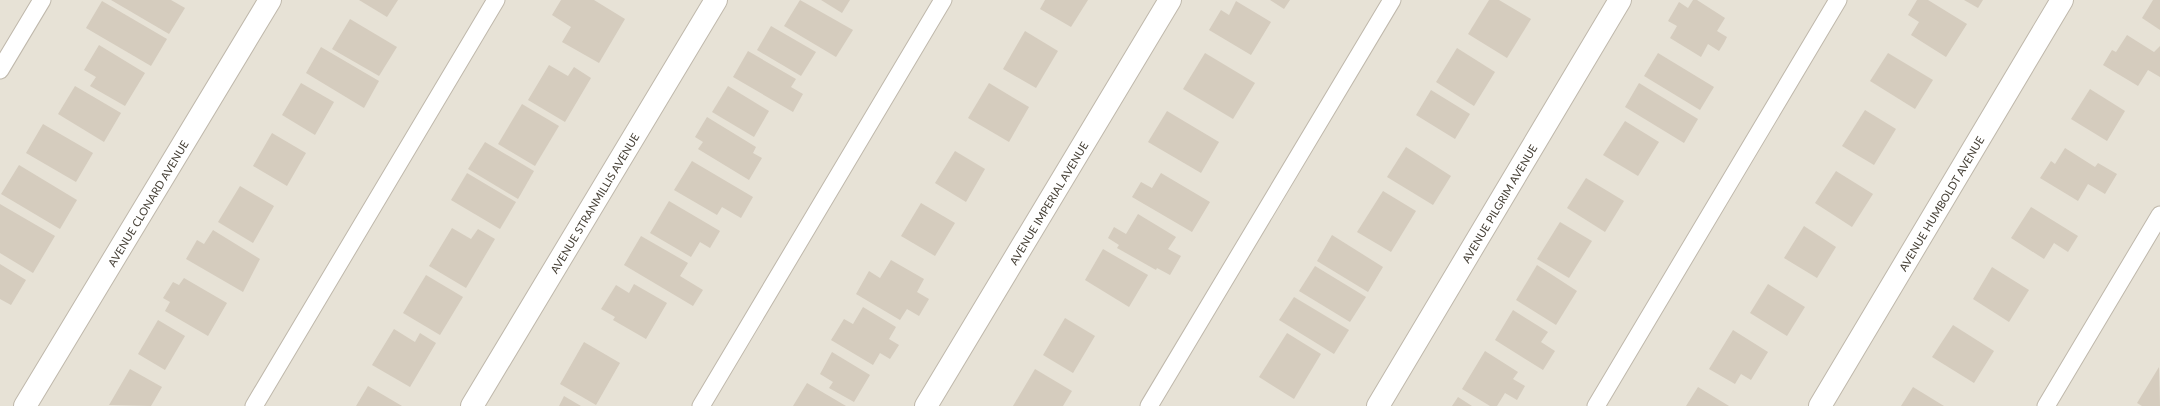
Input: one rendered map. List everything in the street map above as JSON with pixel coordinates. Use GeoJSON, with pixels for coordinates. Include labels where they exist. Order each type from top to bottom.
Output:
{"type":"FeatureCollection","features":[{"type":"Feature","properties":{"kind":"street","name":"AVENUE CLONARD AVENUE"},"geometry":{"type":"LineString","coordinates":[[25,406],[270,0]]}},
{"type":"Feature","properties":{"kind":"street","name":"AVENUE STRANMILLIS AVENUE"},"geometry":{"type":"LineString","coordinates":[[472,406],[716,0]]}},
{"type":"Feature","properties":{"kind":"street","name":"AVENUE IMPERIAL AVENUE"},"geometry":{"type":"LineString","coordinates":[[926,406],[1170,0]]}},
{"type":"Feature","properties":{"kind":"street","name":"AVENUE PILGRIM AVENUE"},"geometry":{"type":"LineString","coordinates":[[1378,406],[1620,0]]}},
{"type":"Feature","properties":{"kind":"street","name":"AVENUE HUMBOLDT AVENUE"},"geometry":{"type":"LineString","coordinates":[[1820,406],[2062,0]]}},
{"type":"Feature","properties":{"kind":"lane"},"geometry":{"type":"LineString","coordinates":[[0,70],[42,0]]}},
{"type":"Feature","properties":{"kind":"lane"},"geometry":{"type":"LineString","coordinates":[[254,406],[496,0]]}},
{"type":"Feature","properties":{"kind":"lane"},"geometry":{"type":"LineString","coordinates":[[700,406],[943,0]]}},
{"type":"Feature","properties":{"kind":"lane"},"geometry":{"type":"LineString","coordinates":[[1149,406],[1392,0]]}},
{"type":"Feature","properties":{"kind":"lane"},"geometry":{"type":"LineString","coordinates":[[1596,406],[1838,0]]}},
{"type":"Feature","properties":{"kind":"lane"},"geometry":{"type":"LineString","coordinates":[[2046,406],[2160,215]]}},
{"type":"Feature","properties":{"kind":"shaded area"},"geometry":{"type":"Polygon","coordinates":[[[0,0],[2160,0],[2160,406],[0,406],[0,0]]]}},
{"type":"Feature","properties":{"kind":"building"},"geometry":{"type":"Polygon","coordinates":[[[111,0],[171,0],[185,8],[169,34],[111,0]]]}},
{"type":"Feature","properties":{"kind":"building"},"geometry":{"type":"Polygon","coordinates":[[[359,0],[398,0],[387,17],[359,0]]]}},
{"type":"Feature","properties":{"kind":"building"},"geometry":{"type":"Polygon","coordinates":[[[561,0],[594,0],[625,19],[599,63],[562,42],[571,27],[552,15],[561,0]]]}},
{"type":"Feature","properties":{"kind":"building"},"geometry":{"type":"Polygon","coordinates":[[[800,0],[853,30],[836,57],[784,26],[800,0]]]}},
{"type":"Feature","properties":{"kind":"building"},"geometry":{"type":"Polygon","coordinates":[[[821,0],[850,0],[842,13],[821,0]]]}},
{"type":"Feature","properties":{"kind":"building"},"geometry":{"type":"Polygon","coordinates":[[[1045,0],[1088,0],[1071,27],[1040,9],[1045,0]]]}},
{"type":"Feature","properties":{"kind":"building"},"geometry":{"type":"Polygon","coordinates":[[[1270,0],[1290,0],[1284,9],[1270,0]]]}},
{"type":"Feature","properties":{"kind":"building"},"geometry":{"type":"Polygon","coordinates":[[[1489,0],[1499,0],[1531,19],[1507,58],[1468,34],[1489,0]]]}},
{"type":"Feature","properties":{"kind":"building"},"geometry":{"type":"Polygon","coordinates":[[[1693,0],[1697,0],[1725,18],[1717,31],[1727,37],[1724,43],[1719,51],[1708,44],[1701,57],[1670,38],[1677,26],[1668,21],[1679,2],[1688,8],[1693,0]]]}},
{"type":"Feature","properties":{"kind":"building"},"geometry":{"type":"Polygon","coordinates":[[[1917,0],[1928,0],[1967,24],[1946,57],[1911,35],[1919,22],[1908,15],[1917,0]]]}},
{"type":"Feature","properties":{"kind":"building"},"geometry":{"type":"Polygon","coordinates":[[[1964,0],[1983,0],[1978,8],[1964,0]]]}},
{"type":"Feature","properties":{"kind":"building"},"geometry":{"type":"Polygon","coordinates":[[[2153,0],[2160,0],[2160,30],[2142,18],[2153,0]]]}},
{"type":"Feature","properties":{"kind":"building"},"geometry":{"type":"Polygon","coordinates":[[[102,1],[167,39],[151,66],[86,28],[102,1]]]}},
{"type":"Feature","properties":{"kind":"building"},"geometry":{"type":"Polygon","coordinates":[[[1236,1],[1271,22],[1251,55],[1209,30],[1221,10],[1229,15],[1236,1]]]}},
{"type":"Feature","properties":{"kind":"building"},"geometry":{"type":"Polygon","coordinates":[[[350,19],[397,47],[379,76],[332,49],[350,19]]]}},
{"type":"Feature","properties":{"kind":"building"},"geometry":{"type":"Polygon","coordinates":[[[771,26],[816,52],[801,76],[757,50],[771,26]]]}},
{"type":"Feature","properties":{"kind":"building"},"geometry":{"type":"Polygon","coordinates":[[[1025,31],[1058,51],[1036,88],[1003,69],[1025,31]]]}},
{"type":"Feature","properties":{"kind":"building"},"geometry":{"type":"Polygon","coordinates":[[[2127,35],[2154,52],[2160,46],[2160,77],[2148,70],[2138,86],[2103,65],[2112,50],[2116,52],[2127,35]]]}},
{"type":"Feature","properties":{"kind":"building"},"geometry":{"type":"Polygon","coordinates":[[[99,45],[145,73],[125,106],[90,86],[96,77],[84,70],[99,45]]]}},
{"type":"Feature","properties":{"kind":"building"},"geometry":{"type":"Polygon","coordinates":[[[321,47],[379,81],[364,108],[306,73],[321,47]]]}},
{"type":"Feature","properties":{"kind":"building"},"geometry":{"type":"Polygon","coordinates":[[[1457,48],[1495,72],[1474,106],[1436,82],[1457,48]]]}},
{"type":"Feature","properties":{"kind":"building"},"geometry":{"type":"Polygon","coordinates":[[[748,51],[796,79],[791,87],[803,94],[793,112],[733,77],[748,51]]]}},
{"type":"Feature","properties":{"kind":"building"},"geometry":{"type":"Polygon","coordinates":[[[1205,53],[1255,83],[1233,119],[1183,89],[1205,53]]]}},
{"type":"Feature","properties":{"kind":"building"},"geometry":{"type":"Polygon","coordinates":[[[1658,53],[1714,87],[1700,110],[1644,76],[1658,53]]]}},
{"type":"Feature","properties":{"kind":"building"},"geometry":{"type":"Polygon","coordinates":[[[1888,53],[1933,80],[1915,109],[1870,81],[1888,53]]]}},
{"type":"Feature","properties":{"kind":"building"},"geometry":{"type":"Polygon","coordinates":[[[549,65],[568,76],[574,67],[591,78],[565,122],[528,100],[549,65]]]}},
{"type":"Feature","properties":{"kind":"building"},"geometry":{"type":"Polygon","coordinates":[[[301,83],[334,102],[315,135],[282,115],[301,83]]]}},
{"type":"Feature","properties":{"kind":"building"},"geometry":{"type":"Polygon","coordinates":[[[989,83],[1029,107],[1009,142],[968,118],[989,83]]]}},
{"type":"Feature","properties":{"kind":"building"},"geometry":{"type":"Polygon","coordinates":[[[1639,83],[1698,119],[1684,143],[1625,107],[1639,83]]]}},
{"type":"Feature","properties":{"kind":"building"},"geometry":{"type":"Polygon","coordinates":[[[75,86],[121,113],[104,142],[58,114],[75,86]]]}},
{"type":"Feature","properties":{"kind":"building"},"geometry":{"type":"Polygon","coordinates":[[[728,86],[769,111],[754,137],[712,112],[728,86]]]}},
{"type":"Feature","properties":{"kind":"building"},"geometry":{"type":"Polygon","coordinates":[[[2090,89],[2125,111],[2107,141],[2071,119],[2090,89]]]}},
{"type":"Feature","properties":{"kind":"building"},"geometry":{"type":"Polygon","coordinates":[[[1431,90],[1470,114],[1455,139],[1416,115],[1431,90]]]}},
{"type":"Feature","properties":{"kind":"building"},"geometry":{"type":"Polygon","coordinates":[[[522,104],[559,126],[535,166],[498,144],[522,104]]]}},
{"type":"Feature","properties":{"kind":"building"},"geometry":{"type":"Polygon","coordinates":[[[1865,110],[1896,129],[1874,165],[1842,146],[1865,110]]]}},
{"type":"Feature","properties":{"kind":"building"},"geometry":{"type":"Polygon","coordinates":[[[1167,111],[1219,142],[1201,173],[1148,142],[1167,111]]]}},
{"type":"Feature","properties":{"kind":"building"},"geometry":{"type":"Polygon","coordinates":[[[707,117],[756,147],[753,153],[762,158],[749,180],[698,149],[703,142],[695,137],[707,117]]]}},
{"type":"Feature","properties":{"kind":"building"},"geometry":{"type":"Polygon","coordinates":[[[1625,121],[1659,142],[1638,176],[1603,155],[1625,121]]]}},
{"type":"Feature","properties":{"kind":"building"},"geometry":{"type":"Polygon","coordinates":[[[43,124],[93,153],[76,182],[26,153],[43,124]]]}},
{"type":"Feature","properties":{"kind":"building"},"geometry":{"type":"Polygon","coordinates":[[[272,133],[306,153],[287,186],[253,166],[272,133]]]}},
{"type":"Feature","properties":{"kind":"building"},"geometry":{"type":"Polygon","coordinates":[[[485,142],[534,171],[518,199],[468,169],[485,142]]]}},
{"type":"Feature","properties":{"kind":"building"},"geometry":{"type":"Polygon","coordinates":[[[1406,147],[1451,176],[1433,205],[1387,177],[1406,147]]]}},
{"type":"Feature","properties":{"kind":"building"},"geometry":{"type":"Polygon","coordinates":[[[2065,148],[2095,167],[2098,163],[2117,174],[2105,194],[2088,184],[2078,201],[2040,178],[2051,161],[2055,164],[2065,148]]]}},
{"type":"Feature","properties":{"kind":"building"},"geometry":{"type":"Polygon","coordinates":[[[955,151],[985,169],[966,202],[935,183],[955,151]]]}},
{"type":"Feature","properties":{"kind":"building"},"geometry":{"type":"Polygon","coordinates":[[[692,161],[753,197],[741,218],[722,207],[717,215],[674,190],[692,161]]]}},
{"type":"Feature","properties":{"kind":"building"},"geometry":{"type":"Polygon","coordinates":[[[19,165],[77,200],[60,229],[1,194],[19,165]]]}},
{"type":"Feature","properties":{"kind":"building"},"geometry":{"type":"Polygon","coordinates":[[[1836,171],[1873,194],[1852,227],[1815,203],[1836,171]]]}},
{"type":"Feature","properties":{"kind":"building"},"geometry":{"type":"Polygon","coordinates":[[[467,173],[516,202],[500,229],[451,200],[467,173]]]}},
{"type":"Feature","properties":{"kind":"building"},"geometry":{"type":"Polygon","coordinates":[[[1161,173],[1210,202],[1192,232],[1132,197],[1141,182],[1152,188],[1161,173]]]}},
{"type":"Feature","properties":{"kind":"building"},"geometry":{"type":"Polygon","coordinates":[[[1586,178],[1624,201],[1605,232],[1567,208],[1586,178]]]}},
{"type":"Feature","properties":{"kind":"building"},"geometry":{"type":"Polygon","coordinates":[[[240,186],[274,206],[253,243],[218,222],[240,186]]]}},
{"type":"Feature","properties":{"kind":"building"},"geometry":{"type":"Polygon","coordinates":[[[1383,191],[1416,211],[1391,252],[1357,232],[1383,191]]]}},
{"type":"Feature","properties":{"kind":"building"},"geometry":{"type":"Polygon","coordinates":[[[669,201],[720,231],[710,248],[700,242],[691,257],[650,233],[669,201]]]}},
{"type":"Feature","properties":{"kind":"building"},"geometry":{"type":"Polygon","coordinates":[[[921,203],[955,223],[935,256],[901,236],[921,203]]]}},
{"type":"Feature","properties":{"kind":"building"},"geometry":{"type":"Polygon","coordinates":[[[0,204],[55,236],[33,273],[0,253],[0,204]]]}},
{"type":"Feature","properties":{"kind":"building"},"geometry":{"type":"Polygon","coordinates":[[[2031,207],[2078,236],[2068,252],[2054,243],[2044,259],[2011,238],[2031,207]]]}},
{"type":"Feature","properties":{"kind":"building"},"geometry":{"type":"Polygon","coordinates":[[[1138,214],[1176,237],[1168,249],[1181,256],[1170,275],[1157,268],[1156,270],[1117,248],[1119,245],[1108,238],[1114,227],[1126,234],[1138,214]]]}},
{"type":"Feature","properties":{"kind":"building"},"geometry":{"type":"Polygon","coordinates":[[[1560,222],[1592,241],[1569,278],[1537,259],[1560,222]]]}},
{"type":"Feature","properties":{"kind":"building"},"geometry":{"type":"Polygon","coordinates":[[[1804,226],[1836,247],[1817,278],[1784,258],[1804,226]]]}},
{"type":"Feature","properties":{"kind":"building"},"geometry":{"type":"Polygon","coordinates":[[[452,228],[471,239],[478,229],[495,239],[466,288],[429,266],[452,228]]]}},
{"type":"Feature","properties":{"kind":"building"},"geometry":{"type":"Polygon","coordinates":[[[213,230],[260,259],[243,292],[186,259],[197,240],[204,244],[213,230]]]}},
{"type":"Feature","properties":{"kind":"building"},"geometry":{"type":"Polygon","coordinates":[[[1332,235],[1383,267],[1368,292],[1317,261],[1332,235]]]}},
{"type":"Feature","properties":{"kind":"building"},"geometry":{"type":"Polygon","coordinates":[[[641,236],[688,263],[680,276],[703,290],[693,306],[624,265],[641,236]]]}},
{"type":"Feature","properties":{"kind":"building"},"geometry":{"type":"Polygon","coordinates":[[[1103,249],[1148,275],[1129,307],[1085,280],[1103,249]]]}},
{"type":"Feature","properties":{"kind":"building"},"geometry":{"type":"Polygon","coordinates":[[[891,260],[924,279],[917,292],[929,299],[919,316],[907,309],[900,320],[856,294],[869,271],[880,278],[891,260]]]}},
{"type":"Feature","properties":{"kind":"building"},"geometry":{"type":"Polygon","coordinates":[[[0,264],[26,280],[11,305],[0,299],[0,264]]]}},
{"type":"Feature","properties":{"kind":"building"},"geometry":{"type":"Polygon","coordinates":[[[1537,265],[1577,291],[1556,325],[1516,300],[1537,265]]]}},
{"type":"Feature","properties":{"kind":"building"},"geometry":{"type":"Polygon","coordinates":[[[1315,266],[1366,297],[1350,322],[1299,291],[1315,266]]]}},
{"type":"Feature","properties":{"kind":"building"},"geometry":{"type":"Polygon","coordinates":[[[1992,267],[2029,290],[2009,322],[1973,299],[1992,267]]]}},
{"type":"Feature","properties":{"kind":"building"},"geometry":{"type":"Polygon","coordinates":[[[426,275],[463,297],[440,335],[403,313],[426,275]]]}},
{"type":"Feature","properties":{"kind":"building"},"geometry":{"type":"Polygon","coordinates":[[[184,278],[227,303],[208,336],[165,311],[170,302],[163,298],[173,282],[179,285],[184,278]]]}},
{"type":"Feature","properties":{"kind":"building"},"geometry":{"type":"Polygon","coordinates":[[[634,284],[667,303],[646,339],[613,320],[615,317],[601,309],[616,285],[629,293],[634,284]]]}},
{"type":"Feature","properties":{"kind":"building"},"geometry":{"type":"Polygon","coordinates":[[[1768,284],[1805,307],[1787,336],[1750,313],[1768,284]]]}},
{"type":"Feature","properties":{"kind":"building"},"geometry":{"type":"Polygon","coordinates":[[[1294,297],[1349,330],[1334,354],[1279,320],[1294,297]]]}},
{"type":"Feature","properties":{"kind":"building"},"geometry":{"type":"Polygon","coordinates":[[[863,307],[896,327],[889,339],[899,345],[890,359],[880,353],[873,365],[831,340],[844,319],[853,324],[863,307]]]}},
{"type":"Feature","properties":{"kind":"building"},"geometry":{"type":"Polygon","coordinates":[[[1513,310],[1548,332],[1541,342],[1555,351],[1543,370],[1495,340],[1513,310]]]}},
{"type":"Feature","properties":{"kind":"building"},"geometry":{"type":"Polygon","coordinates":[[[1065,318],[1095,336],[1073,373],[1043,355],[1065,318]]]}},
{"type":"Feature","properties":{"kind":"building"},"geometry":{"type":"Polygon","coordinates":[[[158,320],[185,336],[165,370],[138,354],[158,320]]]}},
{"type":"Feature","properties":{"kind":"building"},"geometry":{"type":"Polygon","coordinates":[[[1953,325],[1994,351],[1974,383],[1932,357],[1953,325]]]}},
{"type":"Feature","properties":{"kind":"building"},"geometry":{"type":"Polygon","coordinates":[[[394,329],[415,342],[420,333],[436,343],[410,387],[372,365],[394,329]]]}},
{"type":"Feature","properties":{"kind":"building"},"geometry":{"type":"Polygon","coordinates":[[[1733,330],[1768,352],[1751,380],[1741,374],[1735,384],[1709,369],[1733,330]]]}},
{"type":"Feature","properties":{"kind":"building"},"geometry":{"type":"Polygon","coordinates":[[[1287,333],[1321,354],[1294,399],[1259,377],[1287,333]]]}},
{"type":"Feature","properties":{"kind":"building"},"geometry":{"type":"Polygon","coordinates":[[[584,342],[620,363],[596,405],[560,384],[584,342]]]}},
{"type":"Feature","properties":{"kind":"building"},"geometry":{"type":"Polygon","coordinates":[[[1485,351],[1518,372],[1513,379],[1525,386],[1517,400],[1505,393],[1497,406],[1490,406],[1462,389],[1485,351]]]}},
{"type":"Feature","properties":{"kind":"building"},"geometry":{"type":"Polygon","coordinates":[[[832,352],[870,375],[854,402],[829,388],[833,382],[820,374],[832,352]]]}},
{"type":"Feature","properties":{"kind":"building"},"geometry":{"type":"Polygon","coordinates":[[[2159,367],[2160,406],[2142,406],[2137,403],[2159,367]]]}},
{"type":"Feature","properties":{"kind":"building"},"geometry":{"type":"Polygon","coordinates":[[[130,369],[162,387],[151,406],[109,405],[130,369]]]}},
{"type":"Feature","properties":{"kind":"building"},"geometry":{"type":"Polygon","coordinates":[[[1035,369],[1072,391],[1063,406],[1013,406],[1035,369]]]}},
{"type":"Feature","properties":{"kind":"building"},"geometry":{"type":"Polygon","coordinates":[[[807,383],[846,406],[793,406],[807,383]]]}},
{"type":"Feature","properties":{"kind":"building"},"geometry":{"type":"Polygon","coordinates":[[[368,386],[402,406],[356,406],[368,386]]]}},
{"type":"Feature","properties":{"kind":"building"},"geometry":{"type":"Polygon","coordinates":[[[1698,387],[1729,406],[1686,406],[1698,387]]]}},
{"type":"Feature","properties":{"kind":"building"},"geometry":{"type":"Polygon","coordinates":[[[1913,387],[1944,406],[1901,406],[1913,387]]]}},
{"type":"Feature","properties":{"kind":"building"},"geometry":{"type":"Polygon","coordinates":[[[564,396],[581,406],[559,406],[564,396]]]}},
{"type":"Feature","properties":{"kind":"building"},"geometry":{"type":"Polygon","coordinates":[[[1458,397],[1472,406],[1452,406],[1458,397]]]}}]}
